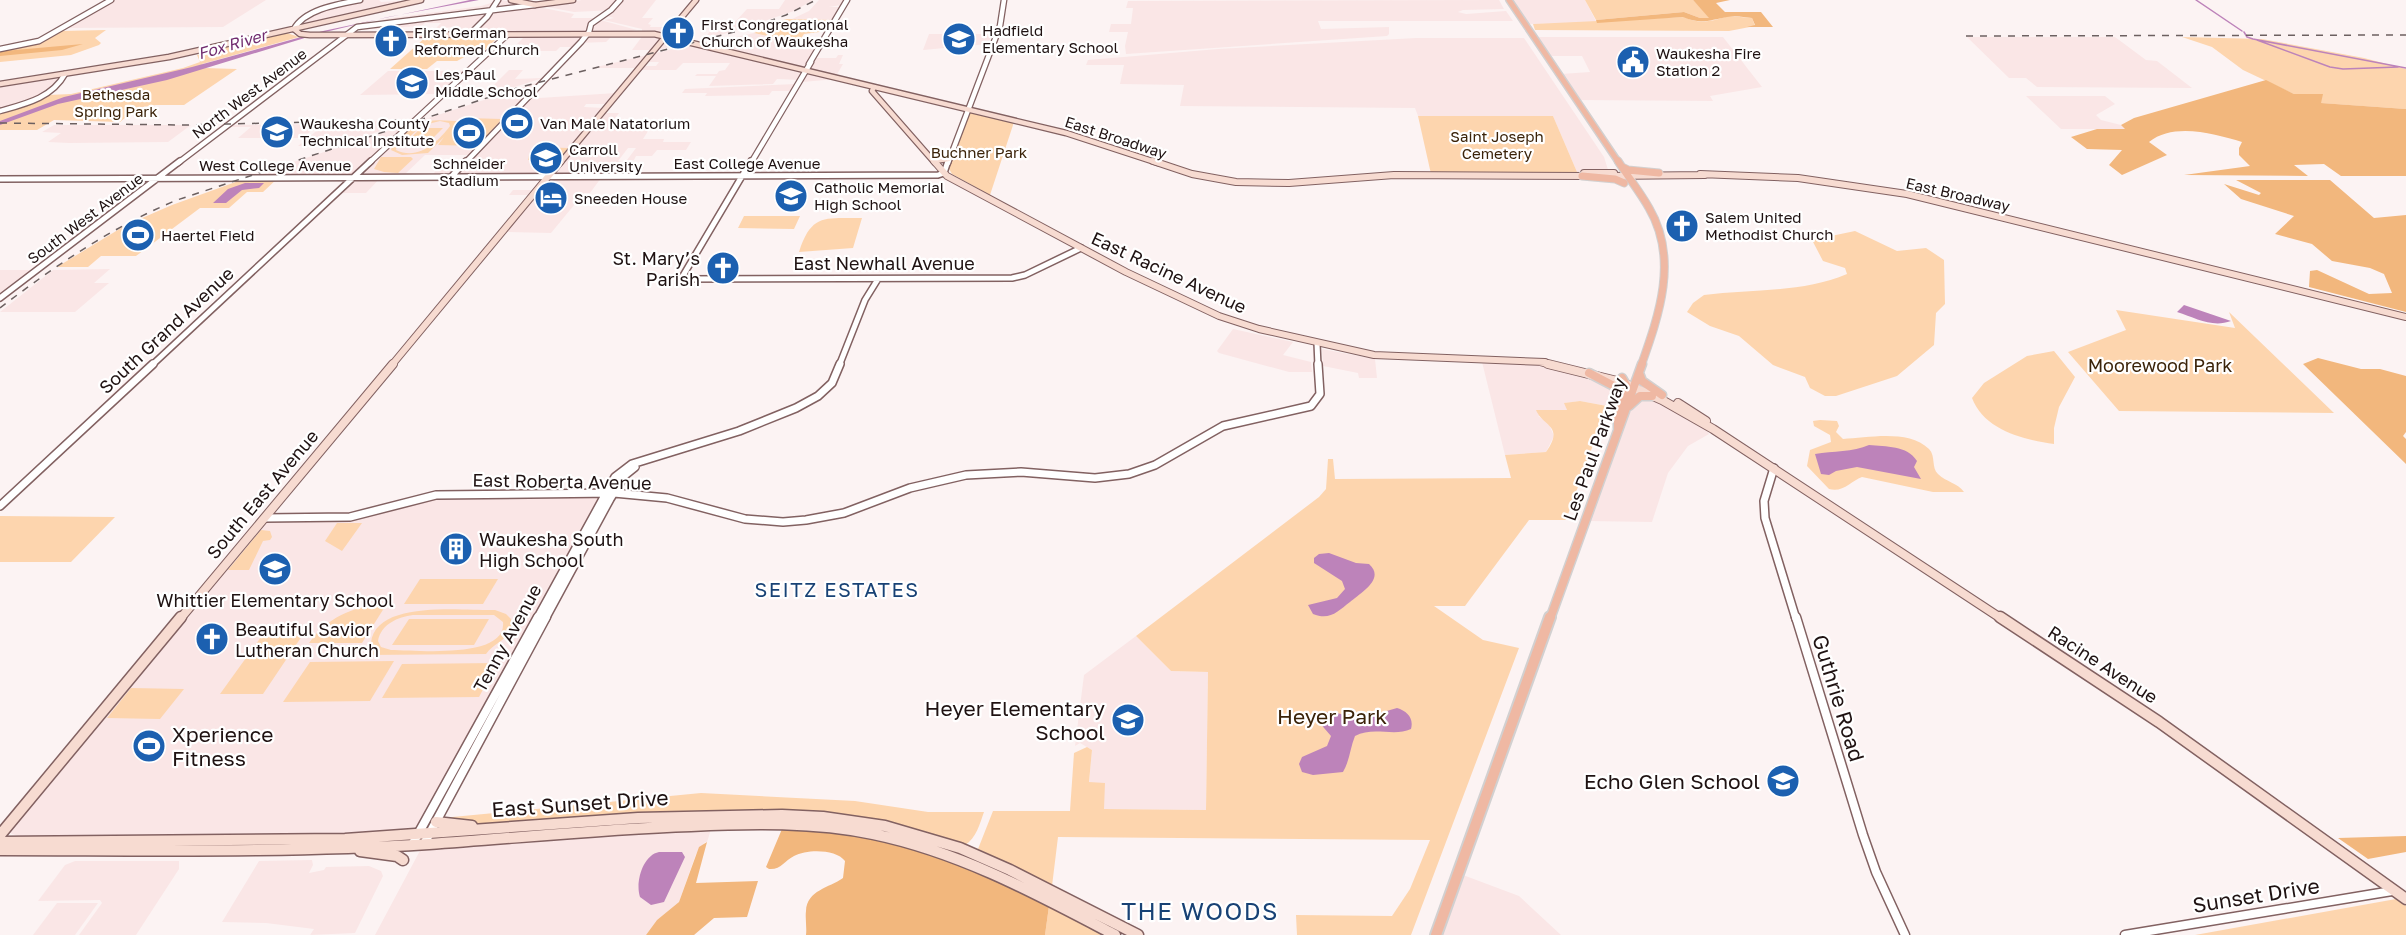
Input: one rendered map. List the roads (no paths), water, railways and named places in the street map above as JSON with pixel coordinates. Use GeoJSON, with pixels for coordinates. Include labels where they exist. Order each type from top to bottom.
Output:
{"type":"FeatureCollection","features":[{"type":"Feature","properties":{"kind":"main road"},"geometry":{"type":"LineString","coordinates":[[0,84],[169,57],[421,0]]}},
{"type":"Feature","properties":{"kind":"main road"},"geometry":{"type":"LineString","coordinates":[[511,0],[535,5],[573,0]]}},
{"type":"Feature","properties":{"kind":"main road","name":"South East Avenue"},"geometry":{"type":"LineString","coordinates":[[2,832],[696,0]]}},
{"type":"Feature","properties":{"kind":"main road","name":"Les Paul Parkway"},"geometry":{"type":"LineString","coordinates":[[1436,935],[1626,408],[1628,383],[1639,374],[1662,302],[1666,280],[1663,241],[1640,192],[1623,175],[1572,93],[1509,0]]}},
{"type":"Feature","properties":{"kind":"main road"},"geometry":{"type":"LineString","coordinates":[[294,29],[304,35],[338,37],[339,40]]}},
{"type":"Feature","properties":{"kind":"main road","name":"East Broadway"},"geometry":{"type":"LineString","coordinates":[[320,35],[638,34],[666,36],[795,68],[808,66],[874,87],[1070,134],[1192,174],[1236,182],[1276,184],[1394,175],[1705,175]]}},
{"type":"Feature","properties":{"kind":"main road"},"geometry":{"type":"LineString","coordinates":[[490,35],[499,36],[501,39]]}},
{"type":"Feature","properties":{"kind":"main road"},"geometry":{"type":"LineString","coordinates":[[1549,71],[1555,73],[1572,93]]}},
{"type":"Feature","properties":{"kind":"main road"},"geometry":{"type":"LineString","coordinates":[[874,87],[872,91],[944,173]]}},
{"type":"Feature","properties":{"kind":"main road"},"geometry":{"type":"LineString","coordinates":[[934,161],[948,159]]}},
{"type":"Feature","properties":{"kind":"main road"},"geometry":{"type":"LineString","coordinates":[[1582,176],[1617,179],[1628,170],[1659,173]]}},
{"type":"Feature","properties":{"kind":"main road","name":"East Racine Avenue"},"geometry":{"type":"LineString","coordinates":[[944,173],[1081,248],[1219,316],[1247,326],[1388,357],[1568,364],[1662,395],[1698,415],[1713,429]]}},
{"type":"Feature","properties":{"kind":"main road","name":"East Broadway"},"geometry":{"type":"LineString","coordinates":[[1659,173],[1797,178],[1900,192],[2406,317]]}},
{"type":"Feature","properties":{"kind":"main road","name":"East Broadway"},"geometry":{"type":"LineString","coordinates":[[1567,175],[1582,176]]}},
{"type":"Feature","properties":{"kind":"main road"},"geometry":{"type":"LineString","coordinates":[[1623,175],[1645,201]]}},
{"type":"Feature","properties":{"kind":"main road"},"geometry":{"type":"LineString","coordinates":[[1640,192],[1637,179],[1645,176]]}},
{"type":"Feature","properties":{"kind":"main road","name":"East Racine Avenue"},"geometry":{"type":"LineString","coordinates":[[1539,362],[1628,383],[1713,429],[1774,468]]}},
{"type":"Feature","properties":{"kind":"main road"},"geometry":{"type":"LineString","coordinates":[[1589,373],[1614,386],[1617,393]]}},
{"type":"Feature","properties":{"kind":"main road"},"geometry":{"type":"LineString","coordinates":[[1639,374],[1642,381],[1662,395]]}},
{"type":"Feature","properties":{"kind":"main road"},"geometry":{"type":"LineString","coordinates":[[1618,431],[1618,408],[1628,383]]}},
{"type":"Feature","properties":{"kind":"main road"},"geometry":{"type":"LineString","coordinates":[[1626,408],[1640,396],[1652,396]]}},
{"type":"Feature","properties":{"kind":"main road","name":"Racine Avenue"},"geometry":{"type":"LineString","coordinates":[[1774,468],[2159,722],[2406,899]]}},
{"type":"Feature","properties":{"kind":"main road","name":"East Sunset Drive"},"geometry":{"type":"LineString","coordinates":[[0,850],[347,843],[488,829],[782,815],[859,822],[904,830],[944,842],[988,860],[1138,935]]}},
{"type":"Feature","properties":{"kind":"main road"},"geometry":{"type":"LineString","coordinates":[[436,822],[488,829]]}},
{"type":"Feature","properties":{"kind":"main road","name":"East Sunset Drive"},"geometry":{"type":"LineString","coordinates":[[0,842],[412,845],[637,823],[814,826],[875,834],[933,849],[964,860],[1114,935]]}},
{"type":"Feature","properties":{"kind":"main road"},"geometry":{"type":"LineString","coordinates":[[2,832],[27,842]]}},
{"type":"Feature","properties":{"kind":"main road"},"geometry":{"type":"LineString","coordinates":[[347,843],[398,856],[403,860]]}},
{"type":"Feature","properties":{"kind":"main road"},"geometry":{"type":"LineString","coordinates":[[0,855],[12,850]]}},
{"type":"Feature","properties":{"kind":"street"},"geometry":{"type":"LineString","coordinates":[[0,49],[39,41],[111,0]]}},
{"type":"Feature","properties":{"kind":"street"},"geometry":{"type":"LineString","coordinates":[[294,29],[297,22],[315,13],[360,0]]}},
{"type":"Feature","properties":{"kind":"street"},"geometry":{"type":"LineString","coordinates":[[469,35],[498,0]]}},
{"type":"Feature","properties":{"kind":"street"},"geometry":{"type":"LineString","coordinates":[[453,176],[588,34],[591,24],[611,10],[620,0]]}},
{"type":"Feature","properties":{"kind":"street"},"geometry":{"type":"LineString","coordinates":[[744,175],[847,0]]}},
{"type":"Feature","properties":{"kind":"street"},"geometry":{"type":"LineString","coordinates":[[944,173],[1000,26],[1004,0]]}},
{"type":"Feature","properties":{"kind":"street"},"geometry":{"type":"LineString","coordinates":[[492,10],[535,5]]}},
{"type":"Feature","properties":{"kind":"street","name":"North West Avenue"},"geometry":{"type":"LineString","coordinates":[[156,178],[356,27],[492,10]]}},
{"type":"Feature","properties":{"kind":"street"},"geometry":{"type":"LineString","coordinates":[[351,177],[507,35]]}},
{"type":"Feature","properties":{"kind":"street"},"geometry":{"type":"LineString","coordinates":[[0,111],[46,94],[60,84],[65,74]]}},
{"type":"Feature","properties":{"kind":"street","name":"East College Avenue"},"geometry":{"type":"LineString","coordinates":[[550,175],[944,173]]}},
{"type":"Feature","properties":{"kind":"street","name":"West College Avenue"},"geometry":{"type":"LineString","coordinates":[[0,179],[550,175]]}},
{"type":"Feature","properties":{"kind":"street","name":"East Newhall Avenue"},"geometry":{"type":"LineString","coordinates":[[744,175],[681,279],[1017,278],[1081,248]]}},
{"type":"Feature","properties":{"kind":"street","name":"South Grand Avenue"},"geometry":{"type":"LineString","coordinates":[[0,500],[351,177]]}},
{"type":"Feature","properties":{"kind":"street","name":"South Grand Avenue"},"geometry":{"type":"LineString","coordinates":[[0,506],[351,177]]}},
{"type":"Feature","properties":{"kind":"street","name":"South West Avenue"},"geometry":{"type":"LineString","coordinates":[[0,298],[156,178]]}},
{"type":"Feature","properties":{"kind":"street","name":"Tenny Avenue"},"geometry":{"type":"LineString","coordinates":[[412,845],[618,473],[632,464],[777,416],[824,391],[832,383],[865,300],[878,279]]}},
{"type":"Feature","properties":{"kind":"street","name":"East Roberta Avenue"},"geometry":{"type":"LineString","coordinates":[[265,518],[350,517],[436,495],[614,493],[667,498],[745,519],[792,521],[836,516],[910,488],[966,475],[1021,472],[1101,478],[1127,475],[1157,464],[1223,426],[1311,406],[1320,394],[1317,343]]}},
{"type":"Feature","properties":{"kind":"street","name":"Tenny Avenue"},"geometry":{"type":"LineString","coordinates":[[424,844],[614,493],[625,476],[644,461]]}},
{"type":"Feature","properties":{"kind":"street","name":"Guthrie Road"},"geometry":{"type":"LineString","coordinates":[[1774,468],[1764,501],[1765,518],[1863,835],[1876,872],[1905,935]]}},
{"type":"Feature","properties":{"kind":"street","name":"Sunset Drive"},"geometry":{"type":"LineString","coordinates":[[2125,935],[2392,891]]}},
{"type":"Feature","properties":{"kind":"waterway"},"geometry":{"type":"LineString","coordinates":[[2196,0],[2242,31]]}},
{"type":"Feature","properties":{"kind":"waterway"},"geometry":{"type":"LineString","coordinates":[[2244,32],[2247,37],[2253,39],[2406,68]]}},
{"type":"Feature","properties":{"kind":"waterway"},"geometry":{"type":"LineString","coordinates":[[2257,40],[2330,67],[2343,69],[2398,67]]}},
{"type":"Feature","properties":{"kind":"railway"},"geometry":{"type":"LineString","coordinates":[[0,308],[85,248],[130,222],[177,200],[517,88],[753,27],[786,15],[816,0]]}},
{"type":"Feature","properties":{"kind":"railway"},"geometry":{"type":"LineString","coordinates":[[1966,36],[2406,35]]}},
{"type":"Feature","properties":{"kind":"railway"},"geometry":{"type":"LineString","coordinates":[[0,123],[185,125],[401,120]]}},
{"type":"Feature","properties":{"kind":"place","name":"First Congregational Church of Waukesha"},"geometry":{"type":"Point","coordinates":[678,33]}},
{"type":"Feature","properties":{"kind":"place","name":"Hadfield Elementary School"},"geometry":{"type":"Point","coordinates":[959,39]}},
{"type":"Feature","properties":{"kind":"place","name":"First German Reformed Church"},"geometry":{"type":"Point","coordinates":[391,41]}},
{"type":"Feature","properties":{"kind":"place","name":"Waukesha Fire Station 2"},"geometry":{"type":"Point","coordinates":[1633,62]}},
{"type":"Feature","properties":{"kind":"place","name":"Les Paul Middle School"},"geometry":{"type":"Point","coordinates":[412,83]}},
{"type":"Feature","properties":{"kind":"place","name":"Van Male Natatorium"},"geometry":{"type":"Point","coordinates":[517,123]}},
{"type":"Feature","properties":{"kind":"place","name":"Waukesha County Technical Institute"},"geometry":{"type":"Point","coordinates":[277,132]}},
{"type":"Feature","properties":{"kind":"place","name":"Schneider Stadium"},"geometry":{"type":"Point","coordinates":[469,133]}},
{"type":"Feature","properties":{"kind":"place","name":"Carroll University"},"geometry":{"type":"Point","coordinates":[546,158]}},
{"type":"Feature","properties":{"kind":"place","name":"Catholic Memorial High School"},"geometry":{"type":"Point","coordinates":[791,196]}},
{"type":"Feature","properties":{"kind":"place","name":"Sneeden House"},"geometry":{"type":"Point","coordinates":[551,198]}},
{"type":"Feature","properties":{"kind":"place","name":"Salem United Methodist Church"},"geometry":{"type":"Point","coordinates":[1682,226]}},
{"type":"Feature","properties":{"kind":"place","name":"Haertel Field"},"geometry":{"type":"Point","coordinates":[138,235]}},
{"type":"Feature","properties":{"kind":"place","name":"St. Mary’s Parish"},"geometry":{"type":"Point","coordinates":[723,268]}},
{"type":"Feature","properties":{"kind":"place","name":"Waukesha South High School"},"geometry":{"type":"Point","coordinates":[456,549]}},
{"type":"Feature","properties":{"kind":"place","name":"Whittier Elementary School"},"geometry":{"type":"Point","coordinates":[275,569]}},
{"type":"Feature","properties":{"kind":"place","name":"Beautiful Savior Lutheran Church"},"geometry":{"type":"Point","coordinates":[212,639]}},
{"type":"Feature","properties":{"kind":"place","name":"Heyer Elementary School"},"geometry":{"type":"Point","coordinates":[1128,720]}},
{"type":"Feature","properties":{"kind":"place","name":"Xperience Fitness"},"geometry":{"type":"Point","coordinates":[149,746]}},
{"type":"Feature","properties":{"kind":"place","name":"Echo Glen School"},"geometry":{"type":"Point","coordinates":[1783,781]}},
{"type":"Feature","properties":{"kind":"district","name":"SEITZ ESTATES"},"geometry":{"type":"Point","coordinates":[837,589]}},
{"type":"Feature","properties":{"kind":"district","name":"THE WOODS"},"geometry":{"type":"Point","coordinates":[1200,910]}},
{"type":"Feature","properties":{"kind":"water label","name":"Fox River"},"geometry":{"type":"Point","coordinates":[232,44]}},
{"type":"Feature","properties":{"kind":"park label","name":"Bethesda Spring Park"},"geometry":{"type":"Point","coordinates":[116,102]}},
{"type":"Feature","properties":{"kind":"park label","name":"Saint Joseph Cemetery"},"geometry":{"type":"Point","coordinates":[1497,144]}},
{"type":"Feature","properties":{"kind":"park label","name":"Buchner Park"},"geometry":{"type":"Point","coordinates":[979,152]}},
{"type":"Feature","properties":{"kind":"park label","name":"Moorewood Park"},"geometry":{"type":"Point","coordinates":[2160,365]}},
{"type":"Feature","properties":{"kind":"park label","name":"Heyer Park"},"geometry":{"type":"Point","coordinates":[1332,716]}}]}
